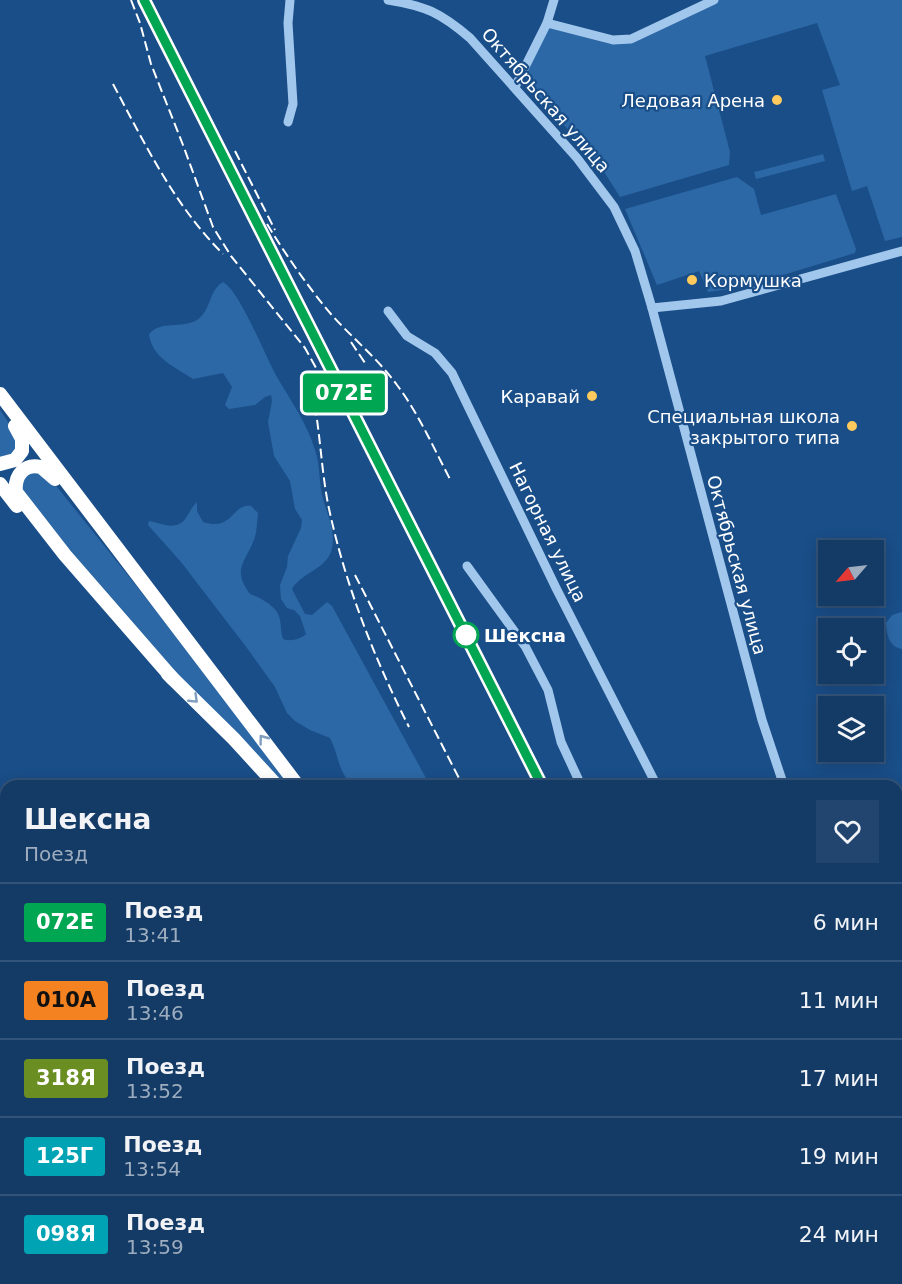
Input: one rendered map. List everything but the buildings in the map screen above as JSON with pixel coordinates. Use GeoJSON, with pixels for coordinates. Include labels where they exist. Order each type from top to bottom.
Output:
{"type":"FeatureCollection","features":[{"type":"Feature","properties":{"kind":"highway"},"geometry":{"type":"LineString","coordinates":[[0,394],[293,780]]}},
{"type":"Feature","properties":{"kind":"highway"},"geometry":{"type":"LineString","coordinates":[[0,405],[20,433],[23,444],[18,458],[0,464]]}},
{"type":"Feature","properties":{"kind":"highway"},"geometry":{"type":"LineString","coordinates":[[156,600],[106,545],[48,471],[36,466],[20,472],[15,486],[21,501],[173,679]]}},
{"type":"Feature","properties":{"kind":"highway"},"geometry":{"type":"LineString","coordinates":[[0,484],[80,583],[272,780]]}},
{"type":"Feature","properties":{"kind":"street"},"geometry":{"type":"LineString","coordinates":[[288,122],[292,104],[288,23],[290,0]]}},
{"type":"Feature","properties":{"kind":"street","name":"Октябрьская улица"},"geometry":{"type":"LineString","coordinates":[[388,0],[424,7],[452,22],[484,52],[515,87],[577,158],[614,207],[635,251],[652,308],[762,720],[782,780]]}},
{"type":"Feature","properties":{"kind":"street"},"geometry":{"type":"LineString","coordinates":[[515,87],[547,23],[554,0]]}},
{"type":"Feature","properties":{"kind":"street"},"geometry":{"type":"LineString","coordinates":[[547,23],[613,40],[631,39],[714,0]]}},
{"type":"Feature","properties":{"kind":"street"},"geometry":{"type":"LineString","coordinates":[[652,308],[722,301],[902,251]]}},
{"type":"Feature","properties":{"kind":"street","name":"Нагорная улица"},"geometry":{"type":"LineString","coordinates":[[388,311],[406,336],[435,353],[452,373],[572,619],[654,780]]}},
{"type":"Feature","properties":{"kind":"street"},"geometry":{"type":"LineString","coordinates":[[467,566],[525,646],[548,690],[561,742],[579,780]]}},
{"type":"Feature","properties":{"kind":"shaded area"},"geometry":{"type":"Polygon","coordinates":[[[718,0],[902,0],[902,237],[885,241],[867,186],[852,191],[822,90],[840,85],[817,23],[705,56],[730,152],[729,165],[620,197],[601,167],[526,82],[531,64],[548,27],[610,44],[718,0]]]}},
{"type":"Feature","properties":{"kind":"shaded area"},"geometry":{"type":"Polygon","coordinates":[[[823,154],[825,161],[756,179],[754,172],[823,154]]]}},
{"type":"Feature","properties":{"kind":"shaded area"},"geometry":{"type":"Polygon","coordinates":[[[737,177],[754,189],[761,215],[836,194],[856,249],[855,253],[744,287],[708,292],[699,271],[657,285],[625,209],[737,177]]]}},
{"type":"Feature","properties":{"kind":"shaded area"},"geometry":{"type":"Polygon","coordinates":[[[223,282],[230,288],[245,311],[277,377],[303,421],[317,455],[322,495],[332,528],[332,548],[326,561],[302,578],[292,589],[305,614],[312,615],[327,602],[332,606],[427,780],[348,780],[330,738],[310,730],[287,713],[275,687],[247,648],[181,562],[148,525],[149,521],[168,526],[178,525],[197,502],[197,511],[203,522],[213,524],[226,521],[245,506],[251,506],[258,513],[257,528],[242,566],[244,585],[250,594],[266,602],[276,611],[283,639],[295,640],[306,634],[300,616],[294,610],[287,608],[281,599],[280,585],[302,520],[295,509],[290,481],[274,456],[268,422],[271,395],[255,405],[229,409],[225,405],[232,387],[223,373],[193,379],[159,356],[151,342],[149,334],[159,327],[191,323],[202,316],[218,286],[223,282]]]}},
{"type":"Feature","properties":{"kind":"shaded area"},"geometry":{"type":"Polygon","coordinates":[[[0,410],[18,437],[15,453],[0,460],[0,410]]]}},
{"type":"Feature","properties":{"kind":"shaded area"},"geometry":{"type":"Polygon","coordinates":[[[32,470],[49,477],[167,624],[286,780],[278,780],[167,665],[26,502],[19,482],[32,470]]]}},
{"type":"Feature","properties":{"kind":"shaded area"},"geometry":{"type":"Polygon","coordinates":[[[902,612],[902,649],[891,643],[886,623],[892,615],[902,612]]]}},
{"type":"Feature","properties":{"kind":"railway"},"geometry":{"type":"LineString","coordinates":[[131,0],[151,64],[213,227],[231,256],[305,348],[325,384]]}},
{"type":"Feature","properties":{"kind":"railway"},"geometry":{"type":"LineString","coordinates":[[144,0],[539,780]]}},
{"type":"Feature","properties":{"kind":"railway"},"geometry":{"type":"LineString","coordinates":[[113,84],[175,194],[223,254]]}},
{"type":"Feature","properties":{"kind":"railway"},"geometry":{"type":"LineString","coordinates":[[235,151],[275,230]]}},
{"type":"Feature","properties":{"kind":"railway"},"geometry":{"type":"LineString","coordinates":[[267,224],[294,266],[325,307],[380,364],[405,396],[451,481]]}},
{"type":"Feature","properties":{"kind":"railway"},"geometry":{"type":"LineString","coordinates":[[351,342],[367,366]]}},
{"type":"Feature","properties":{"kind":"railway"},"geometry":{"type":"LineString","coordinates":[[309,377],[328,504],[342,561],[372,646],[409,727]]}},
{"type":"Feature","properties":{"kind":"railway"},"geometry":{"type":"LineString","coordinates":[[355,575],[460,780]]}},
{"type":"Feature","properties":{"kind":"train","name":"072Е"},"geometry":{"type":"LineString","coordinates":[[144,0],[539,780]]}},
{"type":"Feature","properties":{"kind":"place","name":"Ледовая Арена"},"geometry":{"type":"Point","coordinates":[777,100]}},
{"type":"Feature","properties":{"kind":"place","name":"Кормушка"},"geometry":{"type":"Point","coordinates":[692,280]}},
{"type":"Feature","properties":{"kind":"place","name":"Каравай"},"geometry":{"type":"Point","coordinates":[592,396]}},
{"type":"Feature","properties":{"kind":"place","name":"Специальная школа закрытого типа"},"geometry":{"type":"Point","coordinates":[852,426]}},
{"type":"Feature","properties":{"kind":"place","name":"Шексна"},"geometry":{"type":"Point","coordinates":[466,635]}}]}
